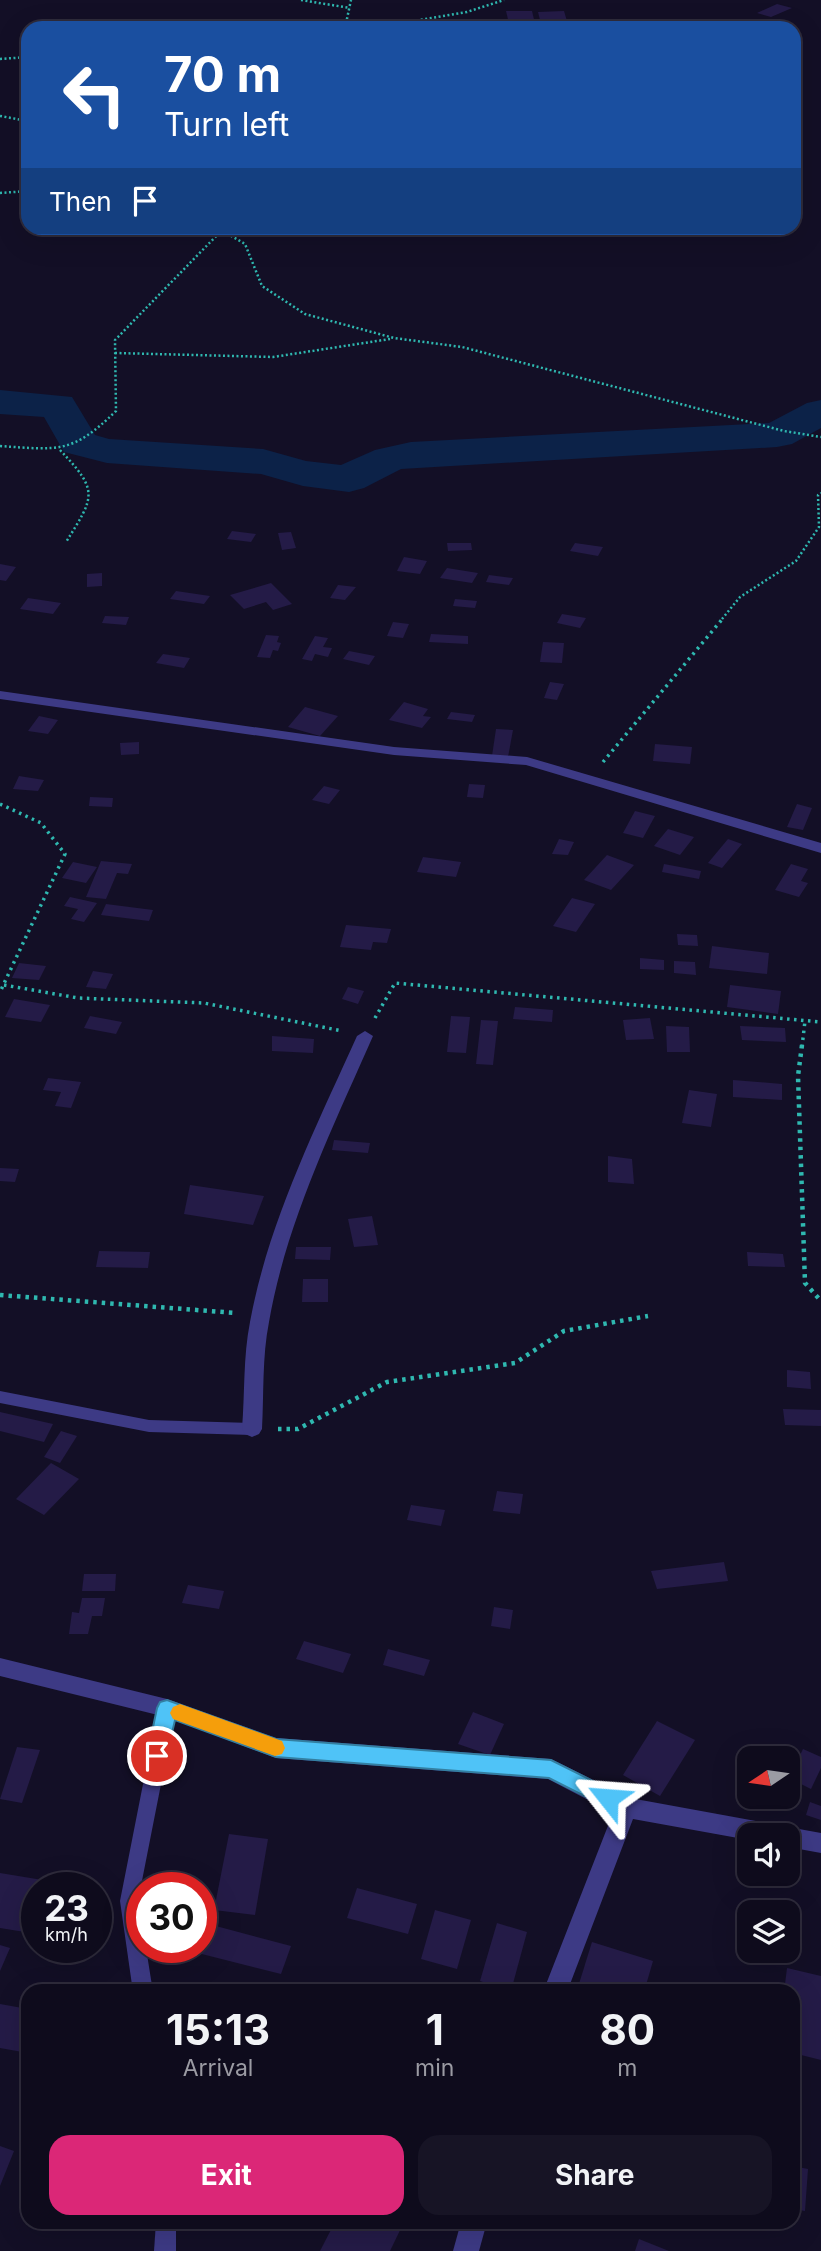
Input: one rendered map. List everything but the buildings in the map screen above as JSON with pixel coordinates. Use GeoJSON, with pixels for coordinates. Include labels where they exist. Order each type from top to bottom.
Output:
{"type":"FeatureCollection","features":[{"type":"Feature","properties":{"kind":"street"},"geometry":{"type":"LineString","coordinates":[[0,695],[394,751],[527,761],[597,779],[821,848]]}},
{"type":"Feature","properties":{"kind":"street"},"geometry":{"type":"LineString","coordinates":[[252,1429],[260,1315],[303,1177],[365,1036]]}},
{"type":"Feature","properties":{"kind":"street"},"geometry":{"type":"LineString","coordinates":[[0,1667],[167,1708],[276,1748],[551,1769],[626,1808],[737,1828]]}},
{"type":"Feature","properties":{"kind":"street"},"geometry":{"type":"LineString","coordinates":[[558,1984],[626,1808]]}},
{"type":"Feature","properties":{"kind":"street"},"geometry":{"type":"LineString","coordinates":[[800,1839],[821,1843]]}},
{"type":"Feature","properties":{"kind":"street"},"geometry":{"type":"LineString","coordinates":[[466,2251],[472,2229]]}},
{"type":"Feature","properties":{"kind":"lane"},"geometry":{"type":"LineString","coordinates":[[0,1397],[149,1426],[252,1429]]}},
{"type":"Feature","properties":{"kind":"lane"},"geometry":{"type":"LineString","coordinates":[[143,1984],[129,1901],[167,1708]]}},
{"type":"Feature","properties":{"kind":"lane"},"geometry":{"type":"LineString","coordinates":[[165,2251],[166,2229]]}},
{"type":"Feature","properties":{"kind":"path"},"geometry":{"type":"LineString","coordinates":[[301,0],[350,8]]}},
{"type":"Feature","properties":{"kind":"path"},"geometry":{"type":"LineString","coordinates":[[347,21],[351,0]]}},
{"type":"Feature","properties":{"kind":"path"},"geometry":{"type":"LineString","coordinates":[[414,21],[467,12],[504,0]]}},
{"type":"Feature","properties":{"kind":"path"},"geometry":{"type":"LineString","coordinates":[[0,59],[21,58]]}},
{"type":"Feature","properties":{"kind":"path"},"geometry":{"type":"LineString","coordinates":[[0,116],[21,120]]}},
{"type":"Feature","properties":{"kind":"path"},"geometry":{"type":"LineString","coordinates":[[0,193],[21,192]]}},
{"type":"Feature","properties":{"kind":"path"},"geometry":{"type":"LineString","coordinates":[[0,446],[60,450],[91,436],[116,411],[115,340],[217,235]]}},
{"type":"Feature","properties":{"kind":"path"},"geometry":{"type":"LineString","coordinates":[[232,235],[245,244],[262,286],[305,314],[394,338],[462,347],[784,431],[821,437]]}},
{"type":"Feature","properties":{"kind":"path"},"geometry":{"type":"LineString","coordinates":[[115,353],[273,357],[394,338]]}},
{"type":"Feature","properties":{"kind":"path"},"geometry":{"type":"LineString","coordinates":[[60,450],[87,478],[90,501],[66,542]]}},
{"type":"Feature","properties":{"kind":"path"},"geometry":{"type":"LineString","coordinates":[[597,779],[605,758],[740,597],[796,561],[819,527],[818,495],[821,493]]}},
{"type":"Feature","properties":{"kind":"path"},"geometry":{"type":"LineString","coordinates":[[0,804],[41,823],[65,854],[0,992]]}},
{"type":"Feature","properties":{"kind":"path"},"geometry":{"type":"LineString","coordinates":[[4,985],[78,998],[204,1003],[365,1036],[395,983],[821,1022]]}},
{"type":"Feature","properties":{"kind":"path"},"geometry":{"type":"LineString","coordinates":[[805,1021],[798,1076],[804,1283],[821,1301]]}},
{"type":"Feature","properties":{"kind":"path"},"geometry":{"type":"LineString","coordinates":[[0,1295],[260,1315]]}},
{"type":"Feature","properties":{"kind":"path"},"geometry":{"type":"LineString","coordinates":[[252,1429],[298,1429],[387,1382],[515,1363],[564,1331],[648,1316]]}},
{"type":"Feature","properties":{"kind":"waterway"},"geometry":{"type":"LineString","coordinates":[[0,402],[58,406],[79,443],[107,451],[263,462],[303,473],[349,479],[370,466],[400,456],[777,435],[821,412]]}},
{"type":"Feature","properties":{"kind":"slow traffic"},"geometry":{"type":"LineString","coordinates":[[180,1713],[275,1748]]}},
{"type":"Feature","properties":{"kind":"route"},"geometry":{"type":"LineString","coordinates":[[157,1756],[167,1708],[276,1748],[551,1769],[608,1798]]}}]}
